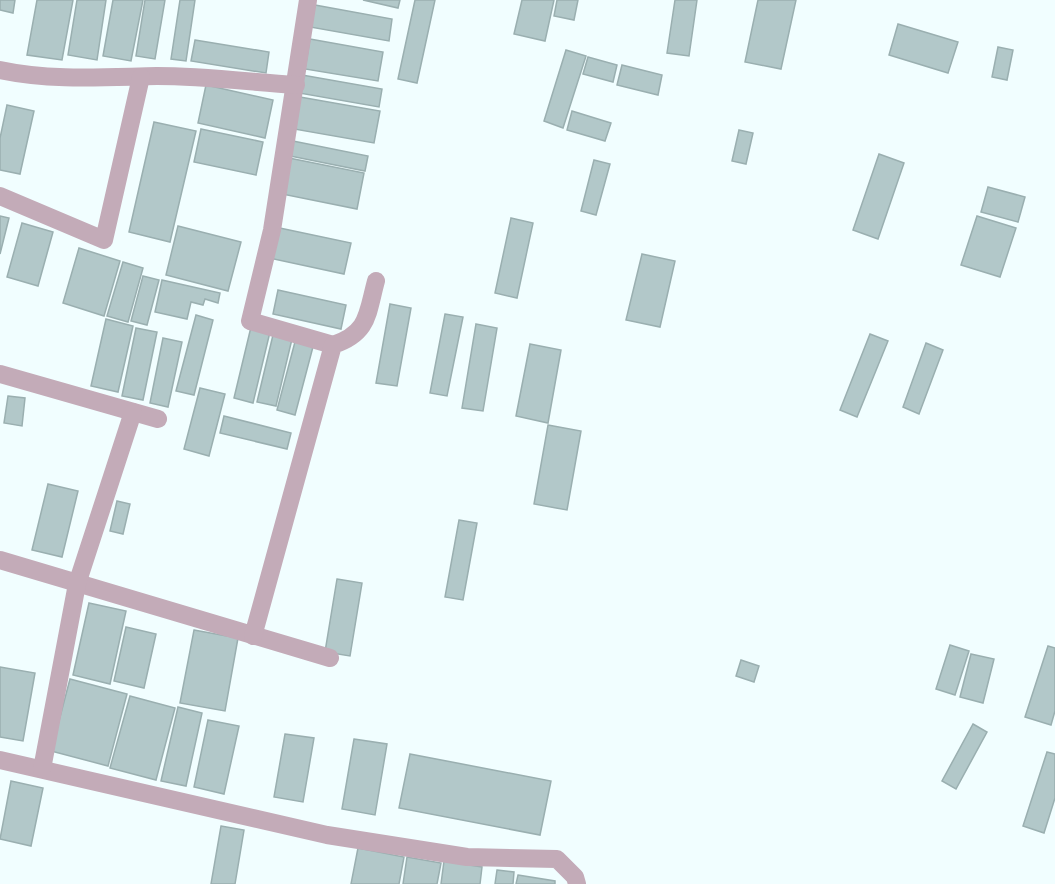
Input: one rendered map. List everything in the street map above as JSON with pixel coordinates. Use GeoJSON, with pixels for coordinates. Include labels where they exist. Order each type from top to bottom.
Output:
{"type":"FeatureCollection","features":[{"type":"Feature","properties":{"kind":"street"},"geometry":{"type":"LineString","coordinates":[[308,0],[272,230],[250,321],[333,345],[348,340],[364,326],[376,281]]}},
{"type":"Feature","properties":{"kind":"street"},"geometry":{"type":"LineString","coordinates":[[0,70],[21,74],[97,78],[158,76],[296,85]]}},
{"type":"Feature","properties":{"kind":"street"},"geometry":{"type":"LineString","coordinates":[[0,196],[104,240],[141,77]]}},
{"type":"Feature","properties":{"kind":"street"},"geometry":{"type":"LineString","coordinates":[[253,636],[333,345]]}},
{"type":"Feature","properties":{"kind":"street"},"geometry":{"type":"LineString","coordinates":[[0,374],[158,419]]}},
{"type":"Feature","properties":{"kind":"street"},"geometry":{"type":"LineString","coordinates":[[42,769],[77,584],[133,412]]}},
{"type":"Feature","properties":{"kind":"street"},"geometry":{"type":"LineString","coordinates":[[0,560],[330,658]]}},
{"type":"Feature","properties":{"kind":"street"},"geometry":{"type":"LineString","coordinates":[[0,760],[327,835],[467,857],[557,859],[576,876],[577,884]]}},
{"type":"Feature","properties":{"kind":"building"},"geometry":{"type":"Polygon","coordinates":[[[0,0],[15,0],[13,13],[0,10],[0,0]]]}},
{"type":"Feature","properties":{"kind":"building"},"geometry":{"type":"Polygon","coordinates":[[[37,0],[73,0],[62,60],[27,55],[37,0]]]}},
{"type":"Feature","properties":{"kind":"building"},"geometry":{"type":"Polygon","coordinates":[[[77,0],[106,0],[97,60],[68,55],[77,0]]]}},
{"type":"Feature","properties":{"kind":"building"},"geometry":{"type":"Polygon","coordinates":[[[113,0],[143,0],[131,61],[103,56],[113,0]]]}},
{"type":"Feature","properties":{"kind":"building"},"geometry":{"type":"Polygon","coordinates":[[[145,0],[165,0],[155,59],[136,56],[145,0]]]}},
{"type":"Feature","properties":{"kind":"building"},"geometry":{"type":"Polygon","coordinates":[[[180,0],[195,0],[186,61],[171,59],[180,0]]]}},
{"type":"Feature","properties":{"kind":"building"},"geometry":{"type":"Polygon","coordinates":[[[363,0],[400,0],[398,8],[363,0]]]}},
{"type":"Feature","properties":{"kind":"building"},"geometry":{"type":"Polygon","coordinates":[[[415,0],[435,0],[417,83],[398,79],[415,0]]]}},
{"type":"Feature","properties":{"kind":"building"},"geometry":{"type":"Polygon","coordinates":[[[522,0],[554,0],[545,41],[514,34],[522,0]]]}},
{"type":"Feature","properties":{"kind":"building"},"geometry":{"type":"Polygon","coordinates":[[[557,0],[578,0],[574,20],[554,16],[557,0]]]}},
{"type":"Feature","properties":{"kind":"building"},"geometry":{"type":"Polygon","coordinates":[[[675,0],[697,0],[689,56],[667,53],[675,0]]]}},
{"type":"Feature","properties":{"kind":"building"},"geometry":{"type":"Polygon","coordinates":[[[758,0],[796,0],[781,69],[745,62],[758,0]]]}},
{"type":"Feature","properties":{"kind":"building"},"geometry":{"type":"Polygon","coordinates":[[[315,5],[392,19],[389,41],[310,27],[315,5]]]}},
{"type":"Feature","properties":{"kind":"building"},"geometry":{"type":"Polygon","coordinates":[[[898,24],[958,42],[948,73],[889,55],[898,24]]]}},
{"type":"Feature","properties":{"kind":"building"},"geometry":{"type":"Polygon","coordinates":[[[310,39],[383,52],[378,81],[305,69],[310,39]]]}},
{"type":"Feature","properties":{"kind":"building"},"geometry":{"type":"Polygon","coordinates":[[[195,40],[269,52],[266,73],[191,61],[195,40]]]}},
{"type":"Feature","properties":{"kind":"building"},"geometry":{"type":"Polygon","coordinates":[[[998,47],[1013,50],[1007,80],[992,77],[998,47]]]}},
{"type":"Feature","properties":{"kind":"building"},"geometry":{"type":"Polygon","coordinates":[[[566,50],[586,56],[563,128],[544,121],[566,50]]]}},
{"type":"Feature","properties":{"kind":"building"},"geometry":{"type":"Polygon","coordinates":[[[588,57],[617,65],[613,82],[583,74],[588,57]]]}},
{"type":"Feature","properties":{"kind":"building"},"geometry":{"type":"Polygon","coordinates":[[[622,65],[662,75],[658,95],[617,85],[622,65]]]}},
{"type":"Feature","properties":{"kind":"building"},"geometry":{"type":"Polygon","coordinates":[[[302,75],[382,89],[379,107],[299,93],[302,75]]]}},
{"type":"Feature","properties":{"kind":"building"},"geometry":{"type":"Polygon","coordinates":[[[206,85],[273,100],[265,138],[198,123],[206,85]]]}},
{"type":"Feature","properties":{"kind":"building"},"geometry":{"type":"Polygon","coordinates":[[[300,97],[380,111],[374,143],[294,129],[300,97]]]}},
{"type":"Feature","properties":{"kind":"building"},"geometry":{"type":"Polygon","coordinates":[[[7,105],[34,111],[20,174],[0,170],[0,138],[7,105]]]}},
{"type":"Feature","properties":{"kind":"building"},"geometry":{"type":"Polygon","coordinates":[[[572,111],[611,123],[605,141],[567,130],[572,111]]]}},
{"type":"Feature","properties":{"kind":"building"},"geometry":{"type":"Polygon","coordinates":[[[154,122],[196,131],[170,242],[129,232],[154,122]]]}},
{"type":"Feature","properties":{"kind":"building"},"geometry":{"type":"Polygon","coordinates":[[[201,129],[263,142],[256,175],[194,162],[201,129]]]}},
{"type":"Feature","properties":{"kind":"building"},"geometry":{"type":"Polygon","coordinates":[[[739,130],[753,133],[746,164],[732,161],[739,130]]]}},
{"type":"Feature","properties":{"kind":"building"},"geometry":{"type":"Polygon","coordinates":[[[288,140],[368,156],[365,171],[285,155],[288,140]]]}},
{"type":"Feature","properties":{"kind":"building"},"geometry":{"type":"Polygon","coordinates":[[[879,154],[904,163],[878,239],[853,230],[879,154]]]}},
{"type":"Feature","properties":{"kind":"building"},"geometry":{"type":"Polygon","coordinates":[[[289,158],[364,173],[357,209],[282,194],[289,158]]]}},
{"type":"Feature","properties":{"kind":"building"},"geometry":{"type":"Polygon","coordinates":[[[594,160],[610,164],[596,215],[581,211],[594,160]]]}},
{"type":"Feature","properties":{"kind":"building"},"geometry":{"type":"Polygon","coordinates":[[[988,187],[1025,197],[1018,222],[981,212],[988,187]]]}},
{"type":"Feature","properties":{"kind":"building"},"geometry":{"type":"Polygon","coordinates":[[[0,216],[9,218],[0,254],[0,216]]]}},
{"type":"Feature","properties":{"kind":"building"},"geometry":{"type":"Polygon","coordinates":[[[977,216],[1016,228],[1000,277],[961,265],[977,216]]]}},
{"type":"Feature","properties":{"kind":"building"},"geometry":{"type":"Polygon","coordinates":[[[511,218],[533,223],[517,298],[495,293],[511,218]]]}},
{"type":"Feature","properties":{"kind":"building"},"geometry":{"type":"Polygon","coordinates":[[[22,223],[53,232],[38,286],[7,277],[22,223]]]}},
{"type":"Feature","properties":{"kind":"building"},"geometry":{"type":"Polygon","coordinates":[[[178,226],[241,242],[228,291],[166,275],[178,226]]]}},
{"type":"Feature","properties":{"kind":"building"},"geometry":{"type":"Polygon","coordinates":[[[275,227],[351,243],[344,274],[269,258],[275,227]]]}},
{"type":"Feature","properties":{"kind":"building"},"geometry":{"type":"Polygon","coordinates":[[[79,248],[120,261],[104,316],[63,303],[79,248]]]}},
{"type":"Feature","properties":{"kind":"building"},"geometry":{"type":"Polygon","coordinates":[[[642,254],[675,261],[660,327],[626,320],[642,254]]]}},
{"type":"Feature","properties":{"kind":"building"},"geometry":{"type":"Polygon","coordinates":[[[123,262],[143,268],[128,322],[107,316],[123,262]]]}},
{"type":"Feature","properties":{"kind":"building"},"geometry":{"type":"Polygon","coordinates":[[[143,276],[159,280],[147,325],[131,321],[143,276]]]}},
{"type":"Feature","properties":{"kind":"building"},"geometry":{"type":"Polygon","coordinates":[[[162,280],[220,293],[218,303],[205,299],[203,305],[191,302],[187,319],[155,312],[162,280]]]}},
{"type":"Feature","properties":{"kind":"building"},"geometry":{"type":"Polygon","coordinates":[[[278,290],[346,305],[341,329],[273,314],[278,290]]]}},
{"type":"Feature","properties":{"kind":"building"},"geometry":{"type":"Polygon","coordinates":[[[390,304],[411,308],[397,386],[376,383],[390,304]]]}},
{"type":"Feature","properties":{"kind":"building"},"geometry":{"type":"Polygon","coordinates":[[[445,314],[463,317],[447,396],[430,393],[445,314]]]}},
{"type":"Feature","properties":{"kind":"building"},"geometry":{"type":"Polygon","coordinates":[[[196,315],[213,320],[194,395],[176,391],[196,315]]]}},
{"type":"Feature","properties":{"kind":"building"},"geometry":{"type":"Polygon","coordinates":[[[106,319],[133,326],[118,392],[91,386],[106,319]]]}},
{"type":"Feature","properties":{"kind":"building"},"geometry":{"type":"Polygon","coordinates":[[[476,324],[497,328],[483,411],[462,408],[476,324]]]}},
{"type":"Feature","properties":{"kind":"building"},"geometry":{"type":"Polygon","coordinates":[[[251,327],[270,332],[253,403],[234,398],[251,327]]]}},
{"type":"Feature","properties":{"kind":"building"},"geometry":{"type":"Polygon","coordinates":[[[136,328],[157,332],[143,400],[122,396],[136,328]]]}},
{"type":"Feature","properties":{"kind":"building"},"geometry":{"type":"Polygon","coordinates":[[[870,334],[888,341],[857,417],[840,410],[870,334]]]}},
{"type":"Feature","properties":{"kind":"building"},"geometry":{"type":"Polygon","coordinates":[[[273,335],[292,339],[276,406],[257,402],[273,335]]]}},
{"type":"Feature","properties":{"kind":"building"},"geometry":{"type":"Polygon","coordinates":[[[163,338],[182,342],[168,407],[150,403],[163,338]]]}},
{"type":"Feature","properties":{"kind":"building"},"geometry":{"type":"Polygon","coordinates":[[[296,338],[314,343],[295,415],[277,410],[296,338]]]}},
{"type":"Feature","properties":{"kind":"building"},"geometry":{"type":"Polygon","coordinates":[[[926,343],[943,350],[919,414],[903,407],[926,343]]]}},
{"type":"Feature","properties":{"kind":"building"},"geometry":{"type":"Polygon","coordinates":[[[530,344],[561,350],[548,423],[516,416],[530,344]]]}},
{"type":"Feature","properties":{"kind":"building"},"geometry":{"type":"Polygon","coordinates":[[[200,388],[225,394],[209,456],[184,449],[200,388]]]}},
{"type":"Feature","properties":{"kind":"building"},"geometry":{"type":"Polygon","coordinates":[[[8,396],[25,398],[22,426],[4,423],[8,396]]]}},
{"type":"Feature","properties":{"kind":"building"},"geometry":{"type":"Polygon","coordinates":[[[224,416],[291,433],[287,449],[220,433],[224,416]]]}},
{"type":"Feature","properties":{"kind":"building"},"geometry":{"type":"Polygon","coordinates":[[[548,425],[581,431],[567,510],[534,504],[548,425]]]}},
{"type":"Feature","properties":{"kind":"building"},"geometry":{"type":"Polygon","coordinates":[[[48,484],[78,491],[62,557],[32,550],[48,484]]]}},
{"type":"Feature","properties":{"kind":"building"},"geometry":{"type":"Polygon","coordinates":[[[117,501],[130,504],[123,534],[110,531],[117,501]]]}},
{"type":"Feature","properties":{"kind":"building"},"geometry":{"type":"Polygon","coordinates":[[[459,520],[477,523],[463,600],[445,597],[459,520]]]}},
{"type":"Feature","properties":{"kind":"building"},"geometry":{"type":"Polygon","coordinates":[[[337,579],[362,583],[350,656],[325,652],[337,579]]]}},
{"type":"Feature","properties":{"kind":"building"},"geometry":{"type":"Polygon","coordinates":[[[89,603],[126,611],[110,684],[73,675],[89,603]]]}},
{"type":"Feature","properties":{"kind":"building"},"geometry":{"type":"Polygon","coordinates":[[[126,627],[156,634],[144,688],[114,681],[126,627]]]}},
{"type":"Feature","properties":{"kind":"building"},"geometry":{"type":"Polygon","coordinates":[[[194,630],[238,638],[225,711],[180,703],[194,630]]]}},
{"type":"Feature","properties":{"kind":"building"},"geometry":{"type":"Polygon","coordinates":[[[950,645],[969,651],[955,695],[936,689],[950,645]]]}},
{"type":"Feature","properties":{"kind":"building"},"geometry":{"type":"Polygon","coordinates":[[[1048,646],[1055,648],[1055,711],[1051,725],[1025,717],[1048,646]]]}},
{"type":"Feature","properties":{"kind":"building"},"geometry":{"type":"Polygon","coordinates":[[[971,654],[994,659],[983,703],[960,697],[971,654]]]}},
{"type":"Feature","properties":{"kind":"building"},"geometry":{"type":"Polygon","coordinates":[[[741,660],[759,666],[754,682],[736,676],[741,660]]]}},
{"type":"Feature","properties":{"kind":"building"},"geometry":{"type":"Polygon","coordinates":[[[0,667],[35,673],[23,741],[0,737],[0,667]]]}},
{"type":"Feature","properties":{"kind":"building"},"geometry":{"type":"Polygon","coordinates":[[[70,679],[127,694],[108,766],[51,751],[70,679]]]}},
{"type":"Feature","properties":{"kind":"building"},"geometry":{"type":"Polygon","coordinates":[[[130,696],[175,708],[156,780],[110,768],[130,696]]]}},
{"type":"Feature","properties":{"kind":"building"},"geometry":{"type":"Polygon","coordinates":[[[178,707],[202,713],[186,786],[161,781],[178,707]]]}},
{"type":"Feature","properties":{"kind":"building"},"geometry":{"type":"Polygon","coordinates":[[[208,720],[239,726],[224,794],[194,787],[208,720]]]}},
{"type":"Feature","properties":{"kind":"building"},"geometry":{"type":"Polygon","coordinates":[[[973,724],[987,732],[956,789],[942,781],[973,724]]]}},
{"type":"Feature","properties":{"kind":"building"},"geometry":{"type":"Polygon","coordinates":[[[285,734],[314,738],[303,802],[274,797],[285,734]]]}},
{"type":"Feature","properties":{"kind":"building"},"geometry":{"type":"Polygon","coordinates":[[[354,739],[387,744],[375,815],[342,809],[354,739]]]}},
{"type":"Feature","properties":{"kind":"building"},"geometry":{"type":"Polygon","coordinates":[[[1047,752],[1055,754],[1055,798],[1044,833],[1023,826],[1047,752]]]}},
{"type":"Feature","properties":{"kind":"building"},"geometry":{"type":"Polygon","coordinates":[[[410,754],[551,781],[540,835],[399,808],[410,754]]]}},
{"type":"Feature","properties":{"kind":"building"},"geometry":{"type":"Polygon","coordinates":[[[11,781],[43,788],[31,846],[0,839],[11,781]]]}},
{"type":"Feature","properties":{"kind":"building"},"geometry":{"type":"Polygon","coordinates":[[[221,826],[244,830],[235,884],[211,884],[221,826]]]}},
{"type":"Feature","properties":{"kind":"building"},"geometry":{"type":"Polygon","coordinates":[[[358,848],[404,857],[399,884],[351,884],[358,848]]]}},
{"type":"Feature","properties":{"kind":"building"},"geometry":{"type":"Polygon","coordinates":[[[407,857],[441,863],[437,884],[403,884],[407,857]]]}},
{"type":"Feature","properties":{"kind":"building"},"geometry":{"type":"Polygon","coordinates":[[[444,861],[482,867],[480,884],[441,884],[444,861]]]}},
{"type":"Feature","properties":{"kind":"building"},"geometry":{"type":"Polygon","coordinates":[[[497,870],[514,872],[513,884],[495,884],[497,870]]]}},
{"type":"Feature","properties":{"kind":"building"},"geometry":{"type":"Polygon","coordinates":[[[518,875],[555,881],[555,884],[516,884],[518,875]]]}}]}
